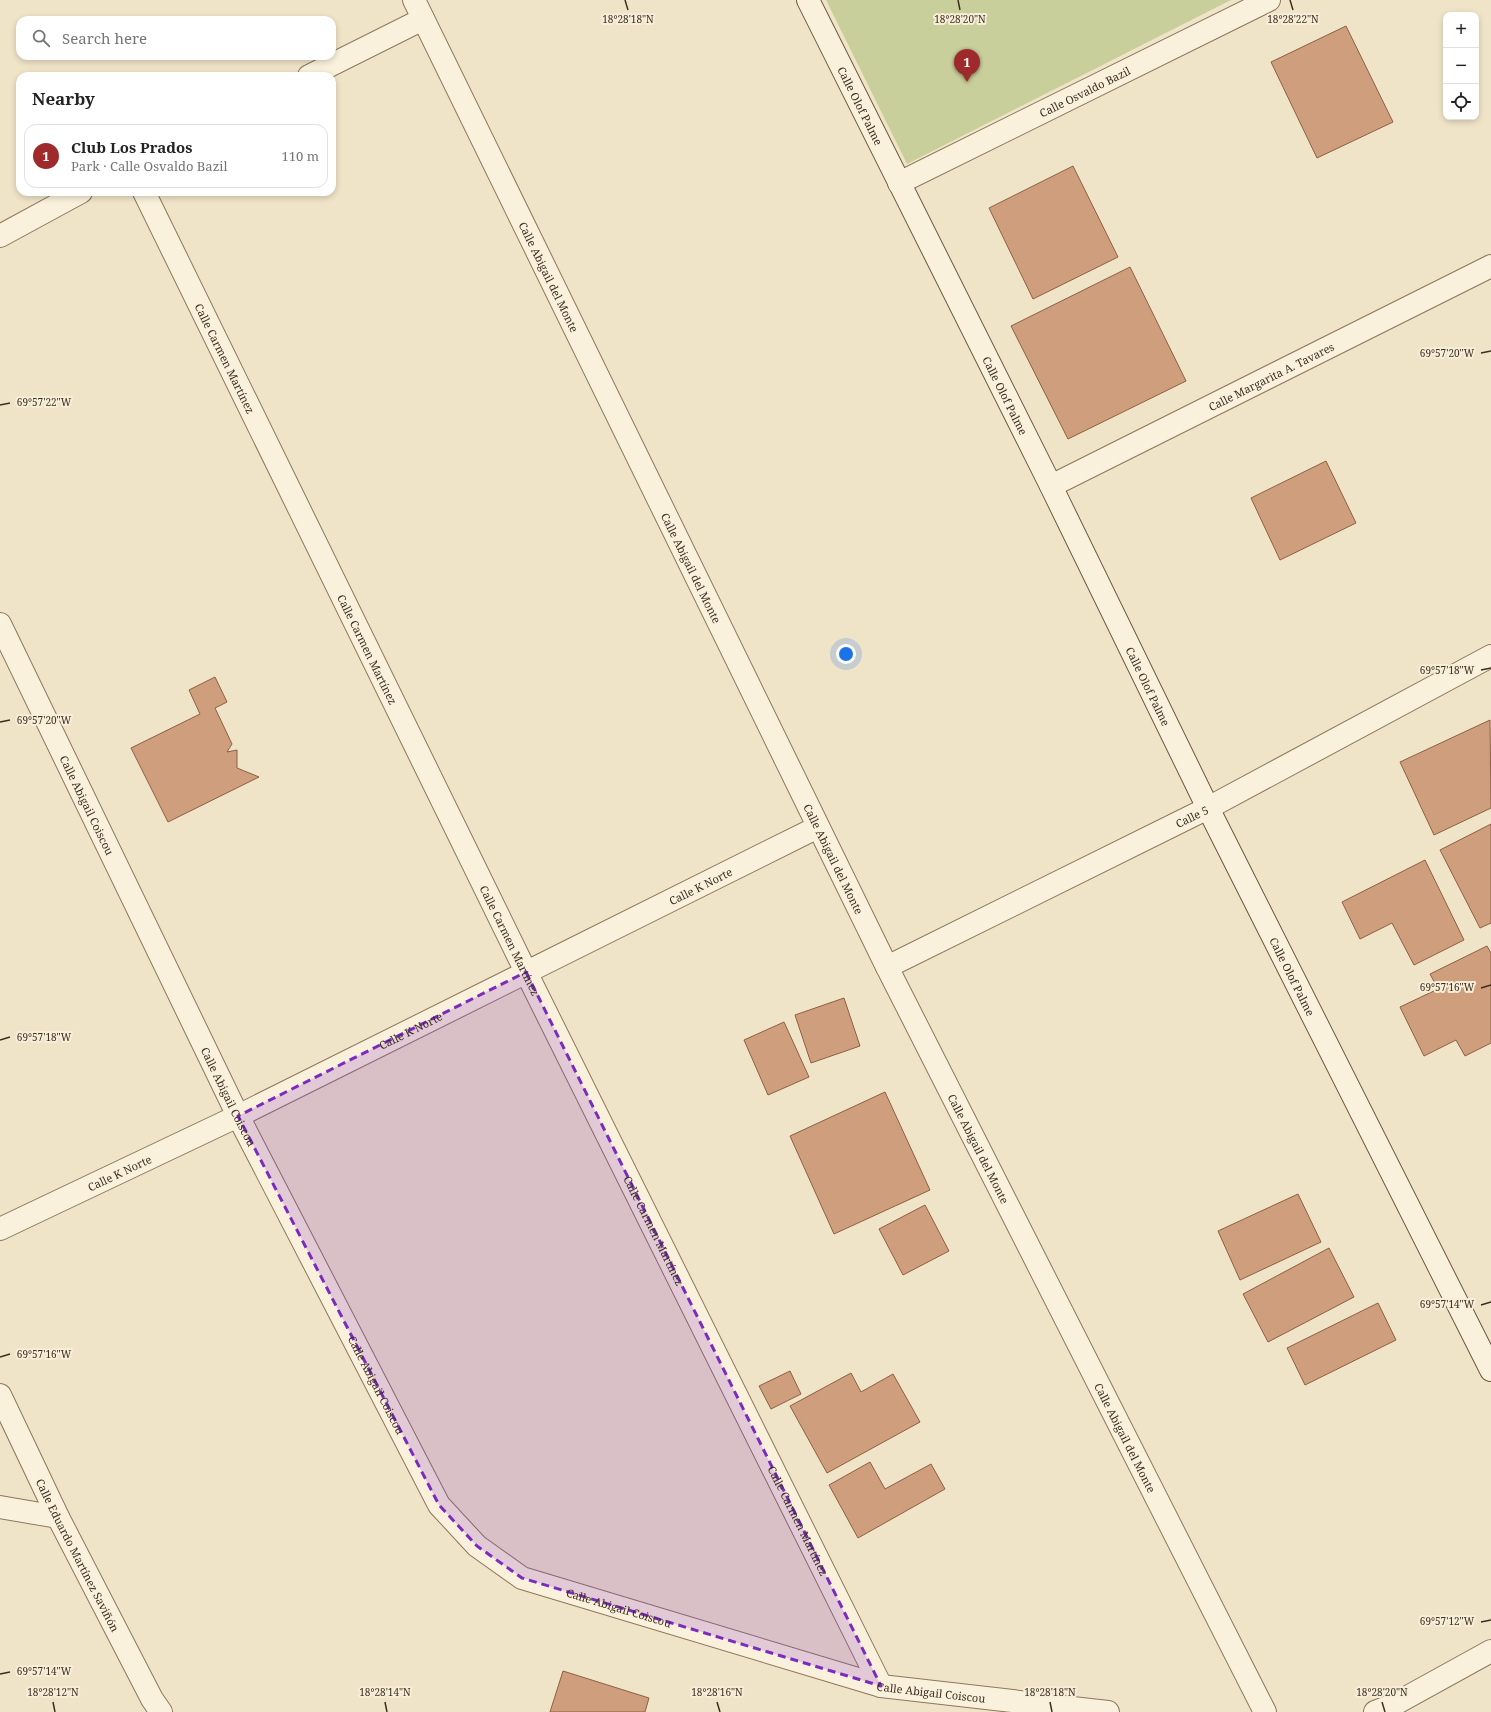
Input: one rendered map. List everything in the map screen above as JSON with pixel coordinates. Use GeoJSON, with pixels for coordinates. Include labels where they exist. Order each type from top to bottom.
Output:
{"type":"FeatureCollection","features":[{"type":"Feature","properties":{"kind":"street","name":"Calle Olof Palme"},"geometry":{"type":"LineString","coordinates":[[808,0],[1051,486],[1208,808],[1491,1370]]}},
{"type":"Feature","properties":{"kind":"street","name":"Calle Osvaldo Bazil"},"geometry":{"type":"LineString","coordinates":[[899,183],[1270,0]]}},
{"type":"Feature","properties":{"kind":"street"},"geometry":{"type":"LineString","coordinates":[[336,60],[419,9]]}},
{"type":"Feature","properties":{"kind":"street","name":"Calle Abigail del Monte"},"geometry":{"type":"LineString","coordinates":[[419,9],[887,968],[1265,1712]]}},
{"type":"Feature","properties":{"kind":"street"},"geometry":{"type":"LineString","coordinates":[[316,72],[335,60]]}},
{"type":"Feature","properties":{"kind":"street"},"geometry":{"type":"LineString","coordinates":[[0,236],[74,196]]}},
{"type":"Feature","properties":{"kind":"street","name":"Calle Carmen Martínez"},"geometry":{"type":"LineString","coordinates":[[146,196],[526,972],[881,1686]]}},
{"type":"Feature","properties":{"kind":"street","name":"Calle Margarita A. Tavares"},"geometry":{"type":"LineString","coordinates":[[1051,486],[1491,266]]}},
{"type":"Feature","properties":{"kind":"street","name":"Calle Abigail Coiscou"},"geometry":{"type":"LineString","coordinates":[[0,624],[238,1116],[439,1505],[477,1546],[522,1578],[881,1686],[1108,1712]]}},
{"type":"Feature","properties":{"kind":"street","name":"Calle 5"},"geometry":{"type":"LineString","coordinates":[[887,968],[1208,808],[1491,656]]}},
{"type":"Feature","properties":{"kind":"street","name":"Calle K Norte"},"geometry":{"type":"LineString","coordinates":[[0,1229],[238,1116],[818,827]]}},
{"type":"Feature","properties":{"kind":"street","name":"Calle Eduardo Martínez Saviñón"},"geometry":{"type":"LineString","coordinates":[[0,1395],[58,1517],[152,1699],[161,1712]]}},
{"type":"Feature","properties":{"kind":"street"},"geometry":{"type":"LineString","coordinates":[[0,1507],[58,1517]]}},
{"type":"Feature","properties":{"kind":"street"},"geometry":{"type":"LineString","coordinates":[[1375,1712],[1394,1705],[1491,1651]]}},
{"type":"Feature","properties":{"kind":"highlighted area"},"geometry":{"type":"Polygon","coordinates":[[[526,972],[881,1686],[522,1578],[477,1546],[439,1505],[238,1116],[526,972]]]}},
{"type":"Feature","properties":{"kind":"green space"},"geometry":{"type":"Polygon","coordinates":[[[826,0],[1231,0],[907,164],[826,0]]]}},
{"type":"Feature","properties":{"kind":"building"},"geometry":{"type":"Polygon","coordinates":[[[1346,26],[1393,122],[1317,158],[1271,62],[1346,26]]]}},
{"type":"Feature","properties":{"kind":"building"},"geometry":{"type":"Polygon","coordinates":[[[1073,166],[1118,257],[1033,299],[989,208],[1073,166]]]}},
{"type":"Feature","properties":{"kind":"building"},"geometry":{"type":"Polygon","coordinates":[[[1130,267],[1186,381],[1068,439],[1011,326],[1130,267]]]}},
{"type":"Feature","properties":{"kind":"building"},"geometry":{"type":"Polygon","coordinates":[[[1326,461],[1356,523],[1280,560],[1251,498],[1326,461]]]}},
{"type":"Feature","properties":{"kind":"building"},"geometry":{"type":"Polygon","coordinates":[[[215,677],[227,702],[215,708],[232,744],[227,752],[237,750],[237,768],[259,777],[168,822],[131,748],[200,714],[189,690],[215,677]]]}},
{"type":"Feature","properties":{"kind":"building"},"geometry":{"type":"Polygon","coordinates":[[[1490,720],[1491,808],[1434,835],[1400,762],[1490,720]]]}},
{"type":"Feature","properties":{"kind":"building"},"geometry":{"type":"Polygon","coordinates":[[[1491,824],[1491,923],[1480,928],[1440,850],[1491,824]]]}},
{"type":"Feature","properties":{"kind":"building"},"geometry":{"type":"Polygon","coordinates":[[[1425,860],[1464,940],[1414,965],[1392,923],[1360,939],[1342,902],[1425,860]]]}},
{"type":"Feature","properties":{"kind":"building"},"geometry":{"type":"Polygon","coordinates":[[[1487,946],[1491,953],[1491,1043],[1465,1056],[1456,1040],[1424,1056],[1400,1007],[1438,989],[1430,974],[1487,946]]]}},
{"type":"Feature","properties":{"kind":"building"},"geometry":{"type":"Polygon","coordinates":[[[844,998],[860,1046],[811,1063],[795,1015],[844,998]]]}},
{"type":"Feature","properties":{"kind":"building"},"geometry":{"type":"Polygon","coordinates":[[[784,1022],[809,1077],[768,1095],[744,1040],[784,1022]]]}},
{"type":"Feature","properties":{"kind":"building"},"geometry":{"type":"Polygon","coordinates":[[[885,1092],[930,1190],[834,1234],[790,1136],[885,1092]]]}},
{"type":"Feature","properties":{"kind":"building"},"geometry":{"type":"Polygon","coordinates":[[[1298,1194],[1321,1242],[1240,1280],[1218,1231],[1298,1194]]]}},
{"type":"Feature","properties":{"kind":"building"},"geometry":{"type":"Polygon","coordinates":[[[925,1205],[949,1251],[903,1275],[879,1229],[925,1205]]]}},
{"type":"Feature","properties":{"kind":"building"},"geometry":{"type":"Polygon","coordinates":[[[1329,1248],[1354,1297],[1268,1342],[1243,1294],[1329,1248]]]}},
{"type":"Feature","properties":{"kind":"building"},"geometry":{"type":"Polygon","coordinates":[[[1378,1303],[1396,1340],[1305,1385],[1287,1348],[1378,1303]]]}},
{"type":"Feature","properties":{"kind":"building"},"geometry":{"type":"Polygon","coordinates":[[[790,1371],[801,1394],[771,1409],[759,1386],[790,1371]]]}},
{"type":"Feature","properties":{"kind":"building"},"geometry":{"type":"Polygon","coordinates":[[[851,1373],[861,1392],[893,1374],[920,1422],[827,1473],[790,1406],[851,1373]]]}},
{"type":"Feature","properties":{"kind":"building"},"geometry":{"type":"Polygon","coordinates":[[[870,1462],[885,1489],[931,1464],[945,1489],[858,1538],[829,1485],[870,1462]]]}},
{"type":"Feature","properties":{"kind":"building"},"geometry":{"type":"Polygon","coordinates":[[[563,1671],[649,1698],[645,1712],[550,1712],[563,1671]]]}},
{"type":"Feature","properties":{"kind":"place","name":"Club Los Prados"},"geometry":{"type":"Point","coordinates":[967,82]}}]}
